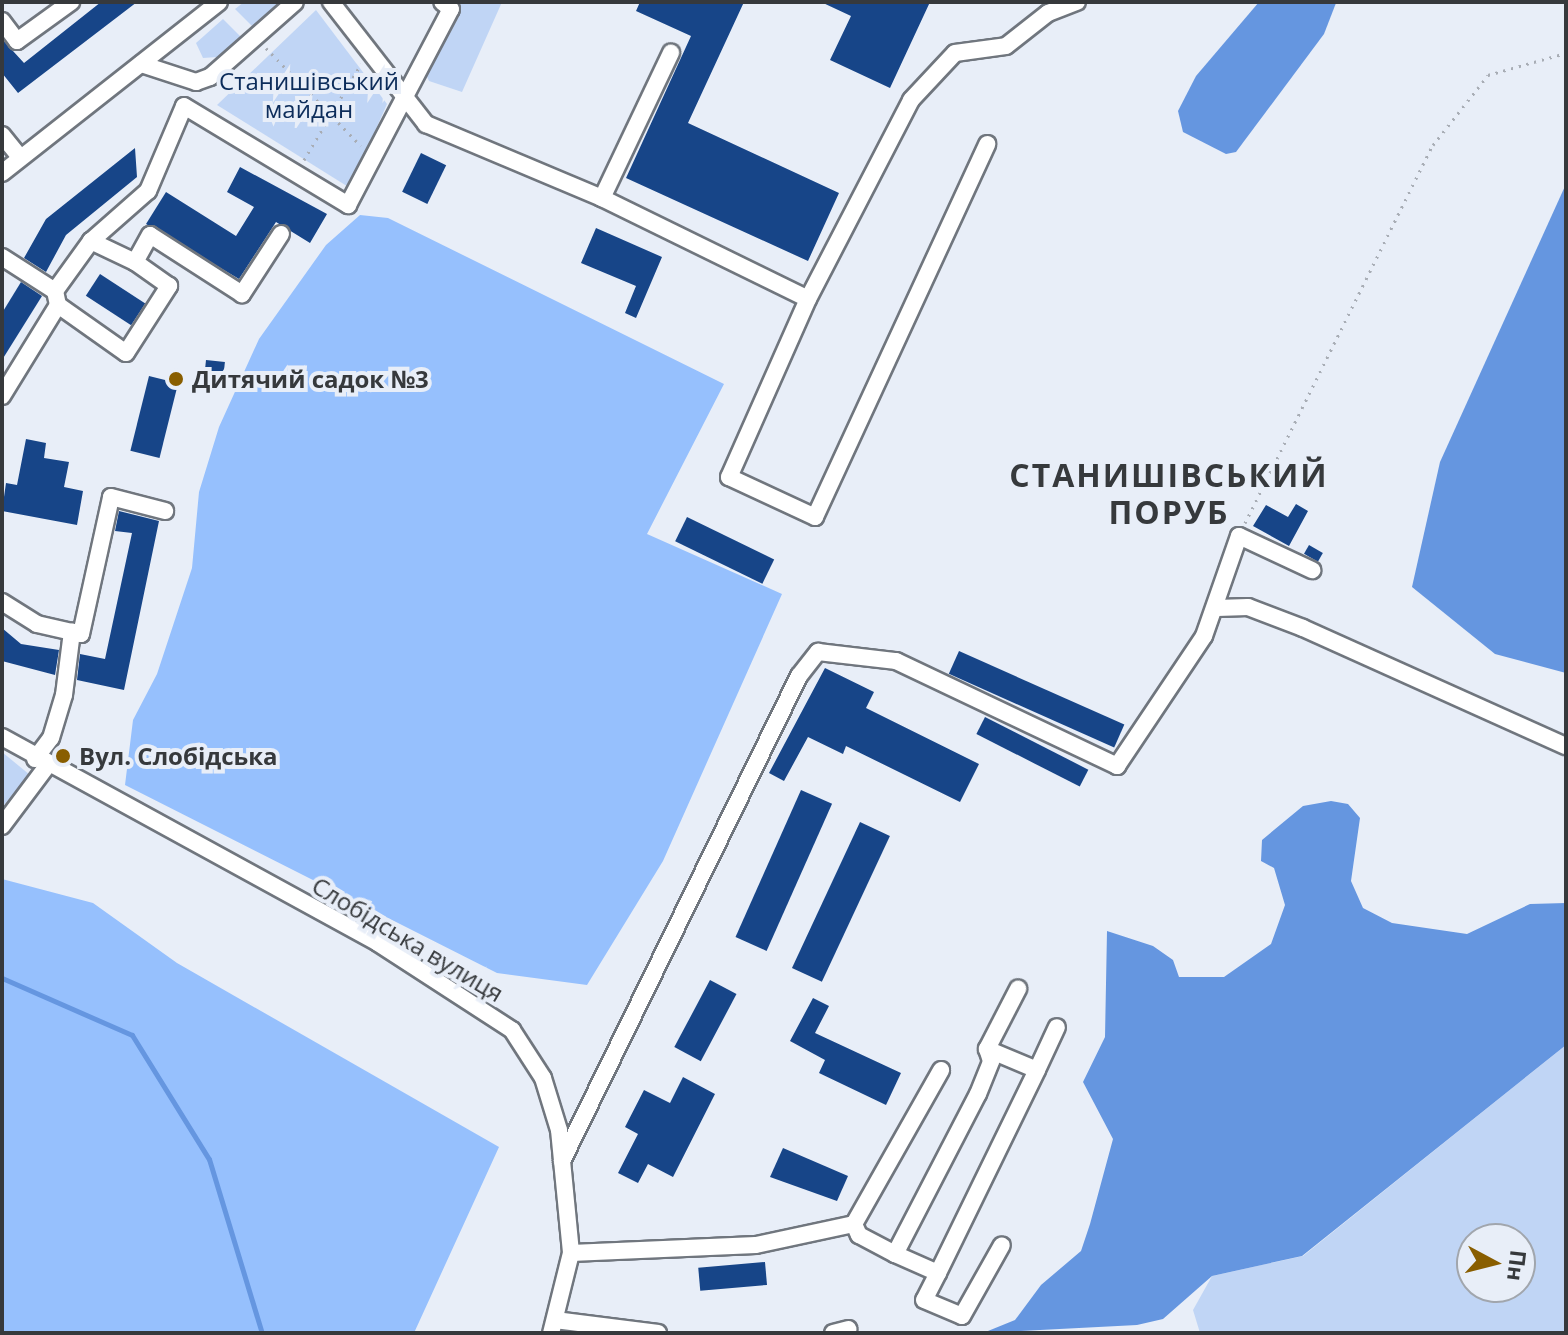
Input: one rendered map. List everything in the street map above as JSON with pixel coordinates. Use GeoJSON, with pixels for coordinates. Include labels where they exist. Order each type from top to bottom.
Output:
{"type":"FeatureCollection","features":[{"type":"Feature","properties":{"kind":"street"},"geometry":{"type":"LineString","coordinates":[[2,173],[19,156],[219,2]]}},
{"type":"Feature","properties":{"kind":"street"},"geometry":{"type":"LineString","coordinates":[[2,396],[91,241],[148,191],[196,82],[258,39],[295,2]]}},
{"type":"Feature","properties":{"kind":"street"},"geometry":{"type":"LineString","coordinates":[[331,2],[426,124],[602,198],[808,299]]}},
{"type":"Feature","properties":{"kind":"street"},"geometry":{"type":"LineString","coordinates":[[184,106],[348,205],[403,95],[451,9],[442,2]]}},
{"type":"Feature","properties":{"kind":"street"},"geometry":{"type":"LineString","coordinates":[[987,144],[815,517],[729,477],[808,299],[911,100],[955,53],[1006,46],[1048,13],[1077,2]]}},
{"type":"Feature","properties":{"kind":"street"},"geometry":{"type":"LineString","coordinates":[[2,21],[17,41],[67,3]]}},
{"type":"Feature","properties":{"kind":"street"},"geometry":{"type":"LineString","coordinates":[[602,198],[671,53]]}},
{"type":"Feature","properties":{"kind":"street"},"geometry":{"type":"LineString","coordinates":[[141,64],[196,82]]}},
{"type":"Feature","properties":{"kind":"street"},"geometry":{"type":"LineString","coordinates":[[2,135],[19,156]]}},
{"type":"Feature","properties":{"kind":"street"},"geometry":{"type":"LineString","coordinates":[[135,262],[150,235],[242,294],[281,234]]}},
{"type":"Feature","properties":{"kind":"street"},"geometry":{"type":"LineString","coordinates":[[2,257],[126,353],[169,286],[135,262],[91,241]]}},
{"type":"Feature","properties":{"kind":"street"},"geometry":{"type":"LineString","coordinates":[[2,602],[37,624],[81,634],[111,497],[165,511]]}},
{"type":"Feature","properties":{"kind":"street"},"geometry":{"type":"LineString","coordinates":[[562,1161],[799,676],[818,652],[896,661],[1117,766],[1217,608],[1239,536],[1312,570]]}},
{"type":"Feature","properties":{"kind":"street"},"geometry":{"type":"LineString","coordinates":[[1217,608],[1248,607],[1303,628],[1566,746]]}},
{"type":"Feature","properties":{"kind":"street"},"geometry":{"type":"LineString","coordinates":[[2,826],[41,763],[51,738],[64,695],[72,632]]}},
{"type":"Feature","properties":{"kind":"street","name":"Слобідська вулиця"},"geometry":{"type":"LineString","coordinates":[[2,737],[41,763],[378,943],[512,1030],[543,1078],[562,1161],[571,1253],[553,1326]]}},
{"type":"Feature","properties":{"kind":"street"},"geometry":{"type":"LineString","coordinates":[[895,1254],[978,1094],[991,1061],[987,1049],[1018,989]]}},
{"type":"Feature","properties":{"kind":"street"},"geometry":{"type":"LineString","coordinates":[[1002,1245],[962,1316],[924,1300],[1057,1027]]}},
{"type":"Feature","properties":{"kind":"street"},"geometry":{"type":"LineString","coordinates":[[987,1049],[1037,1070]]}},
{"type":"Feature","properties":{"kind":"street"},"geometry":{"type":"LineString","coordinates":[[854,1224],[941,1070]]}},
{"type":"Feature","properties":{"kind":"street"},"geometry":{"type":"LineString","coordinates":[[571,1253],[756,1245],[854,1224],[895,1254],[938,1273]]}},
{"type":"Feature","properties":{"kind":"street"},"geometry":{"type":"LineString","coordinates":[[553,1326],[658,1333]]}},
{"type":"Feature","properties":{"kind":"path"},"geometry":{"type":"LineString","coordinates":[[258,39],[372,158]]}},
{"type":"Feature","properties":{"kind":"path"},"geometry":{"type":"LineString","coordinates":[[297,174],[327,112],[368,53]]}},
{"type":"Feature","properties":{"kind":"path"},"geometry":{"type":"LineString","coordinates":[[1239,536],[1433,145],[1488,75],[1566,53]]}},
{"type":"Feature","properties":{"kind":"green space"},"geometry":{"type":"Polygon","coordinates":[[[244,2],[281,2],[253,27],[235,9],[244,2]]]}},
{"type":"Feature","properties":{"kind":"green space"},"geometry":{"type":"Polygon","coordinates":[[[456,2],[502,2],[462,92],[429,81],[423,68],[461,7],[456,2]]]}},
{"type":"Feature","properties":{"kind":"green space","name":"Станишівський майдан"},"geometry":{"type":"Polygon","coordinates":[[[316,10],[387,104],[350,188],[217,105],[316,10]]]}},
{"type":"Feature","properties":{"kind":"green space"},"geometry":{"type":"Polygon","coordinates":[[[223,19],[241,37],[217,57],[203,58],[196,43],[223,19]]]}},
{"type":"Feature","properties":{"kind":"green space"},"geometry":{"type":"Polygon","coordinates":[[[2,752],[30,775],[2,807],[2,752]]]}},
{"type":"Feature","properties":{"kind":"green space"},"geometry":{"type":"Polygon","coordinates":[[[1566,1045],[1566,1333],[1200,1333],[1193,1310],[1212,1276],[1303,1256],[1566,1045]]]}},
{"type":"Feature","properties":{"kind":"shaded area"},"geometry":{"type":"Polygon","coordinates":[[[1259,2],[1336,3],[1324,34],[1236,152],[1226,154],[1183,132],[1178,111],[1196,76],[1259,2]]]}},
{"type":"Feature","properties":{"kind":"shaded area"},"geometry":{"type":"Polygon","coordinates":[[[1566,184],[1566,673],[1495,654],[1412,587],[1440,462],[1566,184]]]}},
{"type":"Feature","properties":{"kind":"shaded area"},"geometry":{"type":"Polygon","coordinates":[[[360,215],[388,218],[724,384],[647,534],[782,594],[663,861],[587,985],[497,973],[125,785],[133,720],[157,674],[192,568],[199,492],[219,427],[259,339],[326,245],[360,215]]]}},
{"type":"Feature","properties":{"kind":"shaded area"},"geometry":{"type":"Polygon","coordinates":[[[1331,801],[1348,804],[1360,818],[1351,881],[1363,908],[1392,923],[1467,934],[1530,904],[1566,903],[1566,1045],[1302,1256],[1212,1276],[1163,1319],[1137,1325],[983,1333],[1015,1320],[1041,1285],[1081,1251],[1090,1224],[1113,1139],[1083,1082],[1105,1037],[1107,931],[1153,946],[1173,960],[1179,977],[1224,977],[1271,944],[1285,905],[1274,868],[1261,861],[1262,840],[1303,806],[1331,801]]]}},
{"type":"Feature","properties":{"kind":"shaded area"},"geometry":{"type":"Polygon","coordinates":[[[2,879],[93,903],[177,963],[499,1147],[414,1333],[2,1333],[2,879]]]}},
{"type":"Feature","properties":{"kind":"building"},"geometry":{"type":"Polygon","coordinates":[[[101,2],[137,2],[18,93],[2,73],[2,39],[24,63],[101,2]]]}},
{"type":"Feature","properties":{"kind":"building"},"geometry":{"type":"Polygon","coordinates":[[[640,2],[744,2],[688,123],[839,193],[808,261],[626,178],[691,36],[636,11],[640,2]]]}},
{"type":"Feature","properties":{"kind":"building"},"geometry":{"type":"Polygon","coordinates":[[[821,2],[930,2],[890,88],[830,60],[851,16],[821,2]]]}},
{"type":"Feature","properties":{"kind":"building"},"geometry":{"type":"Polygon","coordinates":[[[135,148],[137,177],[66,235],[46,272],[24,258],[46,219],[135,148]]]}},
{"type":"Feature","properties":{"kind":"building"},"geometry":{"type":"Polygon","coordinates":[[[421,153],[446,165],[427,204],[402,192],[421,153]]]}},
{"type":"Feature","properties":{"kind":"building"},"geometry":{"type":"Polygon","coordinates":[[[240,167],[327,214],[310,243],[276,222],[239,279],[146,224],[166,192],[236,236],[254,207],[227,192],[240,167]]]}},
{"type":"Feature","properties":{"kind":"building"},"geometry":{"type":"Polygon","coordinates":[[[596,228],[662,257],[636,318],[625,313],[636,286],[581,263],[596,228]]]}},
{"type":"Feature","properties":{"kind":"building"},"geometry":{"type":"Polygon","coordinates":[[[100,274],[145,303],[131,325],[86,296],[100,274]]]}},
{"type":"Feature","properties":{"kind":"building"},"geometry":{"type":"Polygon","coordinates":[[[21,282],[42,296],[2,360],[2,313],[21,282]]]}},
{"type":"Feature","properties":{"kind":"building"},"geometry":{"type":"Polygon","coordinates":[[[206,360],[225,362],[223,381],[204,379],[206,360]]]}},
{"type":"Feature","properties":{"kind":"building","name":"Дитячий садок №3"},"geometry":{"type":"Polygon","coordinates":[[[149,376],[178,383],[159,458],[130,451],[149,376]]]}},
{"type":"Feature","properties":{"kind":"building"},"geometry":{"type":"Polygon","coordinates":[[[26,439],[46,443],[44,458],[69,462],[64,487],[83,491],[77,525],[2,511],[6,483],[17,485],[26,439]]]}},
{"type":"Feature","properties":{"kind":"building"},"geometry":{"type":"Polygon","coordinates":[[[1296,504],[1308,511],[1289,546],[1253,526],[1266,505],[1288,517],[1296,504]]]}},
{"type":"Feature","properties":{"kind":"building"},"geometry":{"type":"Polygon","coordinates":[[[119,511],[159,521],[124,690],[77,680],[80,654],[105,659],[132,533],[115,531],[119,511]]]}},
{"type":"Feature","properties":{"kind":"building"},"geometry":{"type":"Polygon","coordinates":[[[687,517],[774,560],[762,584],[675,541],[687,517]]]}},
{"type":"Feature","properties":{"kind":"building"},"geometry":{"type":"Polygon","coordinates":[[[1309,545],[1323,553],[1318,562],[1304,554],[1309,545]]]}},
{"type":"Feature","properties":{"kind":"building"},"geometry":{"type":"Polygon","coordinates":[[[2,628],[21,644],[59,650],[55,675],[2,661],[2,628]]]}},
{"type":"Feature","properties":{"kind":"building"},"geometry":{"type":"Polygon","coordinates":[[[959,651],[1124,725],[1114,747],[949,674],[959,651]]]}},
{"type":"Feature","properties":{"kind":"building"},"geometry":{"type":"Polygon","coordinates":[[[825,668],[874,692],[866,708],[979,764],[960,802],[846,746],[843,754],[808,737],[784,781],[769,773],[825,668]]]}},
{"type":"Feature","properties":{"kind":"building"},"geometry":{"type":"Polygon","coordinates":[[[985,717],[1088,770],[1080,787],[976,734],[985,717]]]}},
{"type":"Feature","properties":{"kind":"building"},"geometry":{"type":"Polygon","coordinates":[[[801,790],[832,804],[767,951],[736,937],[801,790]]]}},
{"type":"Feature","properties":{"kind":"building"},"geometry":{"type":"Polygon","coordinates":[[[860,822],[890,836],[822,982],[792,968],[860,822]]]}},
{"type":"Feature","properties":{"kind":"building"},"geometry":{"type":"Polygon","coordinates":[[[710,980],[736,994],[701,1061],[674,1047],[710,980]]]}},
{"type":"Feature","properties":{"kind":"building"},"geometry":{"type":"Polygon","coordinates":[[[813,998],[829,1006],[815,1033],[901,1073],[886,1105],[819,1073],[825,1060],[790,1041],[813,998]]]}},
{"type":"Feature","properties":{"kind":"building"},"geometry":{"type":"Polygon","coordinates":[[[683,1077],[715,1094],[673,1177],[648,1164],[638,1183],[618,1173],[638,1134],[625,1127],[644,1090],[670,1103],[683,1077]]]}},
{"type":"Feature","properties":{"kind":"building"},"geometry":{"type":"Polygon","coordinates":[[[783,1148],[848,1176],[837,1201],[770,1177],[783,1148]]]}},
{"type":"Feature","properties":{"kind":"building"},"geometry":{"type":"Polygon","coordinates":[[[765,1262],[767,1285],[700,1291],[698,1268],[765,1262]]]}},
{"type":"Feature","properties":{"kind":"waterway"},"geometry":{"type":"LineString","coordinates":[[2,978],[132,1035],[209,1159],[262,1333]]}},
{"type":"Feature","properties":{"kind":"place","name":"Дитячий садок №3"},"geometry":{"type":"Point","coordinates":[176,379]}},
{"type":"Feature","properties":{"kind":"place","name":"Вул. Слобідська"},"geometry":{"type":"Point","coordinates":[63,756]}},
{"type":"Feature","properties":{"kind":"district","name":"СТАНИШІВСЬКИЙ ПОРУБ"},"geometry":{"type":"Point","coordinates":[1169,494]}}]}
